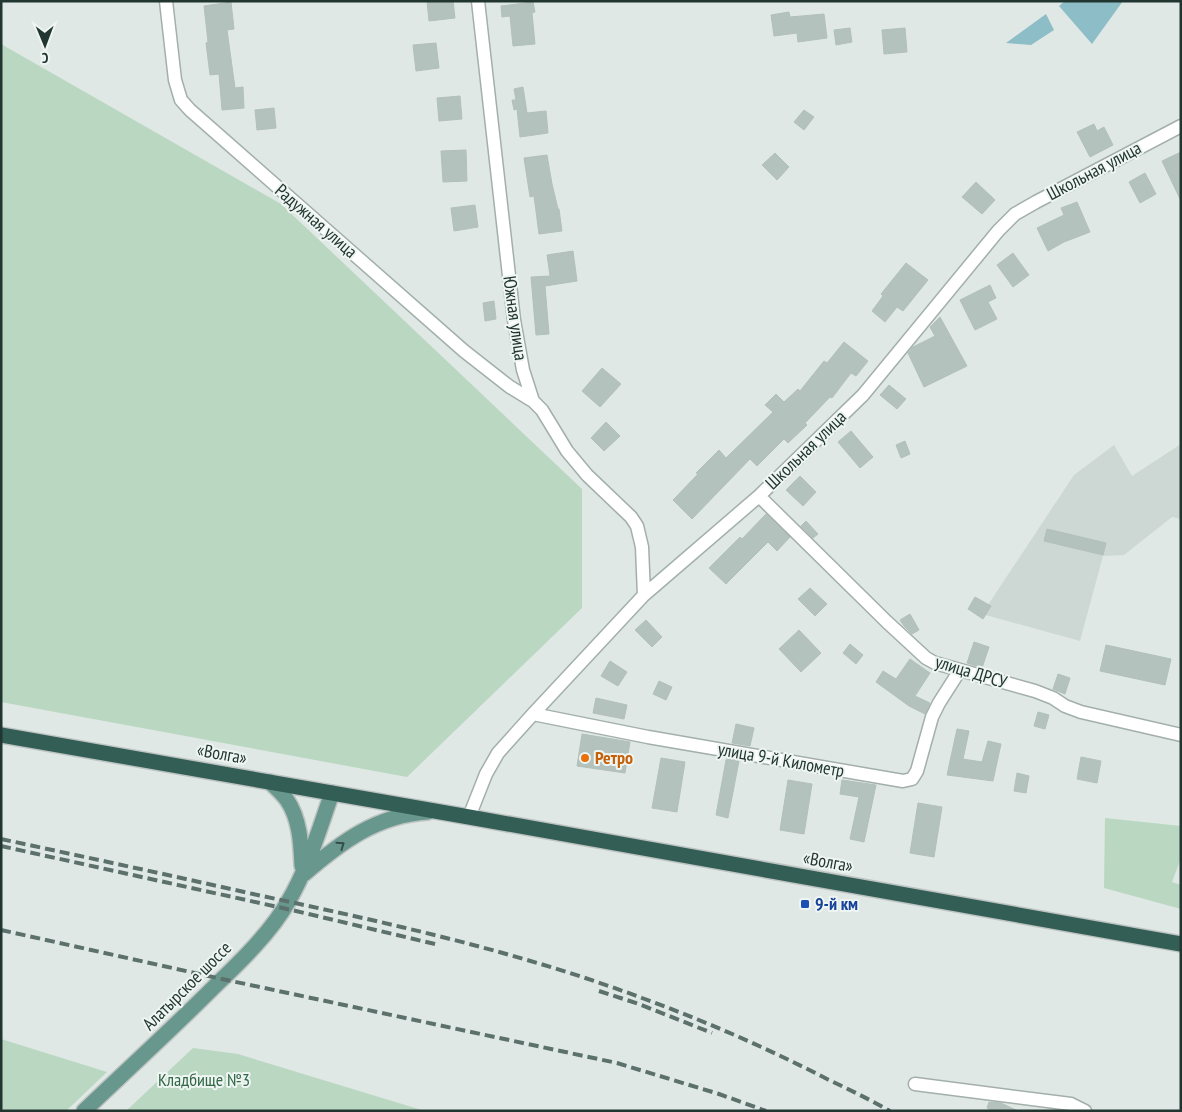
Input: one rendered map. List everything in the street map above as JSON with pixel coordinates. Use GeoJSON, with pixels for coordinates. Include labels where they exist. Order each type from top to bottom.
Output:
{"type":"FeatureCollection","features":[{"type":"Feature","properties":{"kind":"highway","name":"«Волга»"},"geometry":{"type":"LineString","coordinates":[[1,735],[1181,944]]}},
{"type":"Feature","properties":{"kind":"main road"},"geometry":{"type":"LineString","coordinates":[[270,782],[288,801],[294,813],[300,841],[302,875]]}},
{"type":"Feature","properties":{"kind":"main road"},"geometry":{"type":"LineString","coordinates":[[302,875],[332,793]]}},
{"type":"Feature","properties":{"kind":"main road"},"geometry":{"type":"LineString","coordinates":[[302,875],[322,858],[368,827],[399,816],[436,811]]}},
{"type":"Feature","properties":{"kind":"main road","name":"Алатырское шоссе"},"geometry":{"type":"LineString","coordinates":[[84,1111],[238,964],[284,909],[302,875]]}},
{"type":"Feature","properties":{"kind":"street","name":"Радужная улица"},"geometry":{"type":"LineString","coordinates":[[166,1],[175,80],[181,100],[190,110],[464,351],[510,387],[533,400]]}},
{"type":"Feature","properties":{"kind":"street","name":"Южная улица"},"geometry":{"type":"LineString","coordinates":[[478,1],[514,320],[523,370],[533,400],[542,410],[567,451],[587,474],[631,517],[637,526],[642,547],[644,595]]}},
{"type":"Feature","properties":{"kind":"street","name":"Школьная улица"},"geometry":{"type":"LineString","coordinates":[[469,817],[486,774],[498,753],[533,714],[644,595],[759,496],[863,394],[998,231],[1015,214],[1181,126]]}},
{"type":"Feature","properties":{"kind":"street","name":"улица ДРСУ"},"geometry":{"type":"LineString","coordinates":[[759,496],[926,658],[935,663],[1035,691],[1081,712],[1181,736]]}},
{"type":"Feature","properties":{"kind":"street","name":"улица 9-й Километр"},"geometry":{"type":"LineString","coordinates":[[533,714],[648,737],[903,781],[912,779],[917,771],[932,717],[960,670]]}},
{"type":"Feature","properties":{"kind":"street"},"geometry":{"type":"LineString","coordinates":[[915,1084],[1071,1104],[1085,1111]]}},
{"type":"Feature","properties":{"kind":"shaded area"},"geometry":{"type":"Polygon","coordinates":[[[1181,444],[1181,519],[1172,517],[1124,555],[1103,556],[1080,641],[982,614],[1074,475],[1114,445],[1132,476],[1181,444]]]}},
{"type":"Feature","properties":{"kind":"green space"},"geometry":{"type":"Polygon","coordinates":[[[1,44],[281,204],[582,489],[582,608],[407,777],[1,702],[1,44]]]}},
{"type":"Feature","properties":{"kind":"green space"},"geometry":{"type":"Polygon","coordinates":[[[1105,818],[1181,826],[1181,858],[1172,882],[1181,885],[1181,909],[1104,888],[1105,818]]]}},
{"type":"Feature","properties":{"kind":"green space"},"geometry":{"type":"Polygon","coordinates":[[[1,1039],[107,1072],[66,1111],[1,1111],[1,1039]]]}},
{"type":"Feature","properties":{"kind":"green space","name":"Кладбище №3"},"geometry":{"type":"Polygon","coordinates":[[[193,1048],[238,1054],[425,1111],[126,1111],[193,1048]]]}},
{"type":"Feature","properties":{"kind":"water"},"geometry":{"type":"Polygon","coordinates":[[[1065,1],[1123,1],[1092,44],[1059,6],[1065,1]]]}},
{"type":"Feature","properties":{"kind":"water"},"geometry":{"type":"Polygon","coordinates":[[[1046,14],[1054,30],[1031,45],[1006,43],[1046,14]]]}},
{"type":"Feature","properties":{"kind":"building"},"geometry":{"type":"Polygon","coordinates":[[[427,1],[453,1],[455,18],[429,21],[427,1]]]}},
{"type":"Feature","properties":{"kind":"building"},"geometry":{"type":"Polygon","coordinates":[[[231,2],[234,29],[227,30],[235,88],[243,87],[244,108],[222,110],[219,74],[210,75],[204,6],[231,2]]]}},
{"type":"Feature","properties":{"kind":"building"},"geometry":{"type":"Polygon","coordinates":[[[533,2],[535,12],[532,13],[535,44],[513,46],[510,16],[502,17],[501,6],[533,2]]]}},
{"type":"Feature","properties":{"kind":"building"},"geometry":{"type":"Polygon","coordinates":[[[789,12],[790,17],[824,14],[827,38],[798,42],[797,33],[774,36],[771,15],[789,12]]]}},
{"type":"Feature","properties":{"kind":"building"},"geometry":{"type":"Polygon","coordinates":[[[850,28],[852,42],[836,45],[834,30],[850,28]]]}},
{"type":"Feature","properties":{"kind":"building"},"geometry":{"type":"Polygon","coordinates":[[[905,28],[907,52],[884,54],[882,30],[905,28]]]}},
{"type":"Feature","properties":{"kind":"building"},"geometry":{"type":"Polygon","coordinates":[[[436,43],[439,68],[416,71],[413,45],[436,43]]]}},
{"type":"Feature","properties":{"kind":"building"},"geometry":{"type":"Polygon","coordinates":[[[523,87],[527,113],[546,111],[548,133],[520,137],[517,109],[514,110],[512,100],[516,100],[514,89],[523,87]]]}},
{"type":"Feature","properties":{"kind":"building"},"geometry":{"type":"Polygon","coordinates":[[[460,96],[462,119],[439,121],[437,98],[460,96]]]}},
{"type":"Feature","properties":{"kind":"building"},"geometry":{"type":"Polygon","coordinates":[[[274,108],[276,128],[257,130],[255,110],[274,108]]]}},
{"type":"Feature","properties":{"kind":"building"},"geometry":{"type":"Polygon","coordinates":[[[804,110],[814,117],[804,130],[794,122],[804,110]]]}},
{"type":"Feature","properties":{"kind":"building"},"geometry":{"type":"Polygon","coordinates":[[[1094,124],[1097,131],[1104,127],[1113,145],[1090,157],[1077,132],[1094,124]]]}},
{"type":"Feature","properties":{"kind":"building"},"geometry":{"type":"Polygon","coordinates":[[[466,150],[467,181],[443,182],[441,151],[466,150]]]}},
{"type":"Feature","properties":{"kind":"building"},"geometry":{"type":"Polygon","coordinates":[[[1181,152],[1181,201],[1162,161],[1181,152]]]}},
{"type":"Feature","properties":{"kind":"building"},"geometry":{"type":"Polygon","coordinates":[[[775,153],[789,167],[777,180],[762,165],[775,153]]]}},
{"type":"Feature","properties":{"kind":"building"},"geometry":{"type":"Polygon","coordinates":[[[547,155],[562,231],[539,234],[534,196],[530,197],[524,158],[547,155]]]}},
{"type":"Feature","properties":{"kind":"building"},"geometry":{"type":"Polygon","coordinates":[[[1145,173],[1156,194],[1140,203],[1129,182],[1145,173]]]}},
{"type":"Feature","properties":{"kind":"building"},"geometry":{"type":"Polygon","coordinates":[[[976,182],[995,200],[982,214],[962,197],[976,182]]]}},
{"type":"Feature","properties":{"kind":"building"},"geometry":{"type":"Polygon","coordinates":[[[1077,202],[1090,232],[1064,242],[1048,251],[1037,228],[1064,215],[1061,208],[1077,202]]]}},
{"type":"Feature","properties":{"kind":"building"},"geometry":{"type":"Polygon","coordinates":[[[475,205],[478,227],[454,231],[451,208],[475,205]]]}},
{"type":"Feature","properties":{"kind":"building"},"geometry":{"type":"Polygon","coordinates":[[[573,251],[577,281],[545,286],[549,334],[536,335],[531,277],[550,276],[547,255],[573,251]]]}},
{"type":"Feature","properties":{"kind":"building"},"geometry":{"type":"Polygon","coordinates":[[[1013,253],[1029,275],[1013,287],[997,265],[1013,253]]]}},
{"type":"Feature","properties":{"kind":"building"},"geometry":{"type":"Polygon","coordinates":[[[906,263],[928,280],[903,311],[897,307],[885,322],[872,311],[883,296],[881,294],[906,263]]]}},
{"type":"Feature","properties":{"kind":"building"},"geometry":{"type":"Polygon","coordinates":[[[990,285],[996,298],[988,302],[997,319],[975,330],[960,300],[990,285]]]}},
{"type":"Feature","properties":{"kind":"building"},"geometry":{"type":"Polygon","coordinates":[[[494,301],[496,319],[485,321],[483,303],[494,301]]]}},
{"type":"Feature","properties":{"kind":"building"},"geometry":{"type":"Polygon","coordinates":[[[940,317],[967,366],[924,387],[908,353],[913,347],[935,336],[930,327],[940,317]]]}},
{"type":"Feature","properties":{"kind":"building"},"geometry":{"type":"Polygon","coordinates":[[[844,342],[868,361],[856,376],[851,373],[832,398],[830,397],[805,423],[807,425],[788,443],[784,439],[757,466],[750,459],[692,519],[673,500],[698,474],[696,473],[719,450],[726,458],[773,412],[765,405],[776,394],[784,402],[798,389],[800,391],[824,361],[827,363],[844,342]]]}},
{"type":"Feature","properties":{"kind":"building"},"geometry":{"type":"Polygon","coordinates":[[[602,368],[621,384],[600,407],[582,391],[602,368]]]}},
{"type":"Feature","properties":{"kind":"building"},"geometry":{"type":"Polygon","coordinates":[[[889,385],[906,399],[897,409],[880,395],[889,385]]]}},
{"type":"Feature","properties":{"kind":"building"},"geometry":{"type":"Polygon","coordinates":[[[606,422],[620,436],[604,451],[591,438],[606,422]]]}},
{"type":"Feature","properties":{"kind":"building"},"geometry":{"type":"Polygon","coordinates":[[[851,431],[873,457],[860,468],[838,442],[851,431]]]}},
{"type":"Feature","properties":{"kind":"building"},"geometry":{"type":"Polygon","coordinates":[[[905,441],[910,454],[901,458],[896,445],[905,441]]]}},
{"type":"Feature","properties":{"kind":"building"},"geometry":{"type":"Polygon","coordinates":[[[800,476],[816,492],[803,506],[786,490],[800,476]]]}},
{"type":"Feature","properties":{"kind":"building"},"geometry":{"type":"Polygon","coordinates":[[[766,514],[790,537],[777,551],[768,542],[726,584],[709,568],[740,537],[742,539],[766,514]]]}},
{"type":"Feature","properties":{"kind":"building"},"geometry":{"type":"Polygon","coordinates":[[[806,521],[818,534],[813,538],[801,526],[806,521]]]}},
{"type":"Feature","properties":{"kind":"building"},"geometry":{"type":"Polygon","coordinates":[[[1047,529],[1106,543],[1103,555],[1044,541],[1047,529]]]}},
{"type":"Feature","properties":{"kind":"building"},"geometry":{"type":"Polygon","coordinates":[[[810,588],[827,604],[815,616],[798,599],[810,588]]]}},
{"type":"Feature","properties":{"kind":"building"},"geometry":{"type":"Polygon","coordinates":[[[975,597],[991,606],[983,619],[968,609],[975,597]]]}},
{"type":"Feature","properties":{"kind":"building"},"geometry":{"type":"Polygon","coordinates":[[[910,614],[919,630],[912,634],[900,620],[910,614]]]}},
{"type":"Feature","properties":{"kind":"building"},"geometry":{"type":"Polygon","coordinates":[[[646,620],[662,637],[652,647],[635,630],[646,620]]]}},
{"type":"Feature","properties":{"kind":"building"},"geometry":{"type":"Polygon","coordinates":[[[799,630],[821,653],[801,672],[779,649],[799,630]]]}},
{"type":"Feature","properties":{"kind":"building"},"geometry":{"type":"Polygon","coordinates":[[[974,642],[989,647],[982,668],[967,663],[974,642]]]}},
{"type":"Feature","properties":{"kind":"building"},"geometry":{"type":"Polygon","coordinates":[[[850,644],[863,655],[856,664],[843,653],[850,644]]]}},
{"type":"Feature","properties":{"kind":"building"},"geometry":{"type":"Polygon","coordinates":[[[1106,645],[1171,659],[1165,685],[1100,671],[1106,645]]]}},
{"type":"Feature","properties":{"kind":"building"},"geometry":{"type":"Polygon","coordinates":[[[910,659],[930,673],[915,696],[930,703],[925,714],[909,706],[876,682],[883,671],[896,679],[910,659]]]}},
{"type":"Feature","properties":{"kind":"building"},"geometry":{"type":"Polygon","coordinates":[[[610,661],[627,672],[618,686],[601,676],[610,661]]]}},
{"type":"Feature","properties":{"kind":"building"},"geometry":{"type":"Polygon","coordinates":[[[1058,674],[1070,678],[1065,694],[1053,689],[1058,674]]]}},
{"type":"Feature","properties":{"kind":"building"},"geometry":{"type":"Polygon","coordinates":[[[659,681],[672,687],[666,700],[653,694],[659,681]]]}},
{"type":"Feature","properties":{"kind":"building"},"geometry":{"type":"Polygon","coordinates":[[[596,698],[627,705],[624,719],[593,713],[596,698]]]}},
{"type":"Feature","properties":{"kind":"building"},"geometry":{"type":"Polygon","coordinates":[[[1038,712],[1049,715],[1045,729],[1034,726],[1038,712]]]}},
{"type":"Feature","properties":{"kind":"building"},"geometry":{"type":"Polygon","coordinates":[[[736,724],[754,728],[750,746],[732,743],[736,724]]]}},
{"type":"Feature","properties":{"kind":"building"},"geometry":{"type":"Polygon","coordinates":[[[957,729],[969,731],[963,759],[982,762],[988,741],[1001,744],[993,781],[947,775],[957,729]]]}},
{"type":"Feature","properties":{"kind":"building"},"geometry":{"type":"Polygon","coordinates":[[[582,734],[630,742],[625,773],[577,766],[582,734]]]}},
{"type":"Feature","properties":{"kind":"building"},"geometry":{"type":"Polygon","coordinates":[[[1081,757],[1101,761],[1097,783],[1077,779],[1081,757]]]}},
{"type":"Feature","properties":{"kind":"building"},"geometry":{"type":"Polygon","coordinates":[[[661,758],[685,762],[677,812],[652,808],[661,758]]]}},
{"type":"Feature","properties":{"kind":"building"},"geometry":{"type":"Polygon","coordinates":[[[726,760],[739,761],[728,818],[716,815],[726,760]]]}},
{"type":"Feature","properties":{"kind":"building"},"geometry":{"type":"Polygon","coordinates":[[[1017,773],[1029,776],[1026,793],[1014,791],[1017,773]]]}},
{"type":"Feature","properties":{"kind":"building"},"geometry":{"type":"Polygon","coordinates":[[[788,780],[812,784],[804,834],[780,830],[788,780]]]}},
{"type":"Feature","properties":{"kind":"building"},"geometry":{"type":"Polygon","coordinates":[[[842,780],[876,785],[864,842],[850,839],[859,797],[840,794],[842,780]]]}},
{"type":"Feature","properties":{"kind":"building"},"geometry":{"type":"Polygon","coordinates":[[[918,803],[942,807],[934,857],[910,853],[918,803]]]}},
{"type":"Feature","properties":{"kind":"building"},"geometry":{"type":"Polygon","coordinates":[[[989,1102],[1001,1103],[1018,1111],[992,1111],[987,1108],[989,1102]]]}},
{"type":"Feature","properties":{"kind":"railway"},"geometry":{"type":"LineString","coordinates":[[1,839],[351,915],[450,939],[547,966],[595,981],[689,1016],[782,1056],[890,1111]]}},
{"type":"Feature","properties":{"kind":"railway"},"geometry":{"type":"LineString","coordinates":[[1,846],[296,911],[439,945]]}},
{"type":"Feature","properties":{"kind":"railway"},"geometry":{"type":"LineString","coordinates":[[1,930],[617,1063],[719,1094],[766,1111]]}},
{"type":"Feature","properties":{"kind":"railway"},"geometry":{"type":"LineString","coordinates":[[599,991],[639,1004],[712,1033]]}},
{"type":"Feature","properties":{"kind":"place","name":"Ретро"},"geometry":{"type":"Point","coordinates":[585,758]}},
{"type":"Feature","properties":{"kind":"place","name":"9-й км"},"geometry":{"type":"Point","coordinates":[805,904]}}]}
